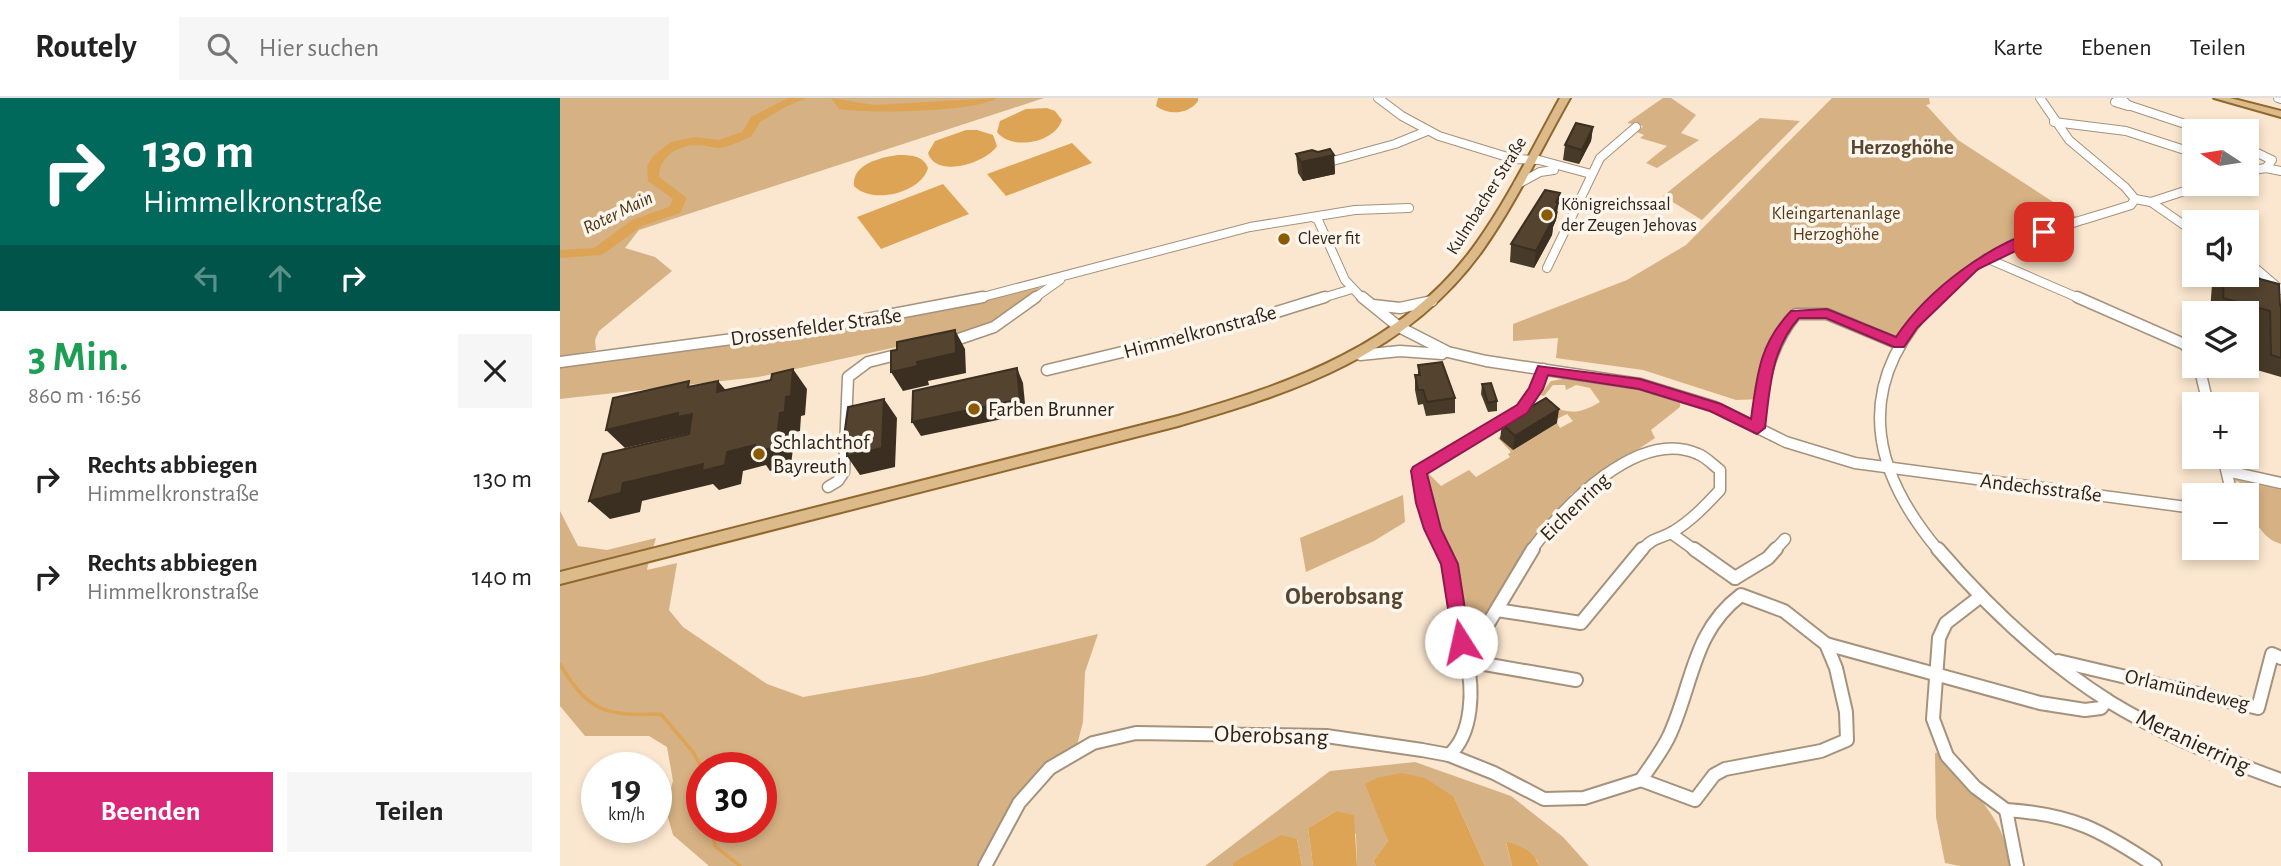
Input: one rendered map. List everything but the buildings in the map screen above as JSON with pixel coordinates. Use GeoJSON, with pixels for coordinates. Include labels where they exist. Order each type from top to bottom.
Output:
{"type":"FeatureCollection","features":[{"type":"Feature","properties":{"kind":"main road","name":"Kulmbacher Straße"},"geometry":{"type":"LineString","coordinates":[[560,578],[1237,405],[1282,391],[1360,355],[1432,301],[1457,277],[1476,252],[1518,184],[1566,98]]}},
{"type":"Feature","properties":{"kind":"main road"},"geometry":{"type":"LineString","coordinates":[[2219,98],[2281,114]]}},
{"type":"Feature","properties":{"kind":"street"},"geometry":{"type":"LineString","coordinates":[[1378,98],[1427,131],[1530,162],[1535,166],[1579,171]]}},
{"type":"Feature","properties":{"kind":"street"},"geometry":{"type":"LineString","coordinates":[[2039,98],[2069,140],[2125,187],[2135,199],[2151,202],[2182,224]]}},
{"type":"Feature","properties":{"kind":"street"},"geometry":{"type":"LineString","coordinates":[[2128,105],[2182,123]]}},
{"type":"Feature","properties":{"kind":"street"},"geometry":{"type":"LineString","coordinates":[[2054,122],[2126,131],[2182,149]]}},
{"type":"Feature","properties":{"kind":"street"},"geometry":{"type":"LineString","coordinates":[[1547,268],[1603,154],[1636,128]]}},
{"type":"Feature","properties":{"kind":"street"},"geometry":{"type":"LineString","coordinates":[[1319,165],[1395,144],[1427,131]]}},
{"type":"Feature","properties":{"kind":"street"},"geometry":{"type":"LineString","coordinates":[[2259,153],[2272,160],[2266,168]]}},
{"type":"Feature","properties":{"kind":"street"},"geometry":{"type":"LineString","coordinates":[[1530,162],[1539,160],[1591,174]]}},
{"type":"Feature","properties":{"kind":"street"},"geometry":{"type":"LineString","coordinates":[[2259,169],[2281,171]]}},
{"type":"Feature","properties":{"kind":"street"},"geometry":{"type":"LineString","coordinates":[[1518,184],[1540,172],[1554,170]]}},
{"type":"Feature","properties":{"kind":"street"},"geometry":{"type":"LineString","coordinates":[[2151,202],[2182,192]]}},
{"type":"Feature","properties":{"kind":"street","name":"Meranierring"},"geometry":{"type":"LineString","coordinates":[[2135,199],[2131,205],[2044,232],[1986,258],[1933,302],[1912,324],[1899,344],[1885,378],[1881,398],[1879,425],[1887,469],[1935,545],[1981,596],[2052,659],[2108,700],[2154,727],[2201,749],[2281,780]]}},
{"type":"Feature","properties":{"kind":"street","name":"Drossenfelder Straße"},"geometry":{"type":"LineString","coordinates":[[560,362],[914,313],[1298,215],[1313,216],[1344,209],[1409,208]]}},
{"type":"Feature","properties":{"kind":"street"},"geometry":{"type":"LineString","coordinates":[[1313,216],[1318,220],[1345,280],[1367,303],[1399,327],[1430,345],[1466,357]]}},
{"type":"Feature","properties":{"kind":"street"},"geometry":{"type":"LineString","coordinates":[[1986,258],[2182,344]]}},
{"type":"Feature","properties":{"kind":"street"},"geometry":{"type":"LineString","coordinates":[[2259,271],[2281,290]]}},
{"type":"Feature","properties":{"kind":"street","name":"Drossenfelder Straße"},"geometry":{"type":"LineString","coordinates":[[937,346],[994,327],[1069,275]]}},
{"type":"Feature","properties":{"kind":"street","name":"Himmelkronstraße"},"geometry":{"type":"LineString","coordinates":[[1047,370],[1235,325],[1352,289]]}},
{"type":"Feature","properties":{"kind":"street"},"geometry":{"type":"LineString","coordinates":[[1367,303],[1395,309],[1432,301]]}},
{"type":"Feature","properties":{"kind":"street"},"geometry":{"type":"LineString","coordinates":[[1757,428],[1767,360],[1781,329],[1796,314],[1827,314],[1899,344]]}},
{"type":"Feature","properties":{"kind":"street","name":"Drossenfelder Straße"},"geometry":{"type":"LineString","coordinates":[[828,488],[838,481],[844,472],[848,377],[852,371],[868,362],[915,351]]}},
{"type":"Feature","properties":{"kind":"street"},"geometry":{"type":"LineString","coordinates":[[1360,355],[1408,351],[1466,357],[1640,384],[1715,408],[1816,452],[1887,469]]}},
{"type":"Feature","properties":{"kind":"street"},"geometry":{"type":"LineString","coordinates":[[1449,755],[1457,748],[1471,693],[1450,564],[1424,503],[1419,471],[1522,409],[1536,389],[1543,369]]}},
{"type":"Feature","properties":{"kind":"street","name":"Eichenring"},"geometry":{"type":"LineString","coordinates":[[1461,642],[1471,642],[1482,634],[1532,551],[1569,507],[1616,468],[1643,453],[1668,448],[1699,453],[1720,470],[1720,490],[1711,502],[1671,533],[1657,536],[1644,547],[1581,623],[1497,610]]}},
{"type":"Feature","properties":{"kind":"street","name":"Andechsstraße"},"geometry":{"type":"LineString","coordinates":[[1887,469],[2182,506]]}},
{"type":"Feature","properties":{"kind":"street"},"geometry":{"type":"LineString","coordinates":[[2230,483],[2227,471],[2281,483]]}},
{"type":"Feature","properties":{"kind":"street"},"geometry":{"type":"LineString","coordinates":[[1671,533],[1735,578],[1741,595]]}},
{"type":"Feature","properties":{"kind":"street"},"geometry":{"type":"LineString","coordinates":[[1735,578],[1768,558],[1785,540]]}},
{"type":"Feature","properties":{"kind":"street"},"geometry":{"type":"LineString","coordinates":[[1741,595],[1784,611],[1826,644],[2051,705],[2094,709],[2101,708],[2108,700]]}},
{"type":"Feature","properties":{"kind":"street"},"geometry":{"type":"LineString","coordinates":[[1741,595],[1723,609],[1708,631],[1695,658],[1670,735],[1641,780],[1695,800],[1714,775],[1725,769],[1821,751],[1847,740],[1841,690],[1826,644]]}},
{"type":"Feature","properties":{"kind":"street"},"geometry":{"type":"LineString","coordinates":[[1981,596],[1946,623],[1939,638],[1933,719],[1947,757],[1975,787],[2006,810],[2060,814],[2088,823],[2155,866]]}},
{"type":"Feature","properties":{"kind":"street","name":"Orlamündeweg"},"geometry":{"type":"LineString","coordinates":[[2052,659],[2258,708],[2272,654],[2281,657]]}},
{"type":"Feature","properties":{"kind":"street"},"geometry":{"type":"LineString","coordinates":[[1467,662],[1576,680]]}},
{"type":"Feature","properties":{"kind":"street","name":"Oberobsang"},"geometry":{"type":"LineString","coordinates":[[985,866],[1019,803],[1050,768],[1093,743],[1136,733],[1326,736],[1449,755],[1494,773],[1544,799],[1584,798],[1641,780]]}},
{"type":"Feature","properties":{"kind":"street"},"geometry":{"type":"LineString","coordinates":[[2006,810],[2017,866]]}},
{"type":"Feature","properties":{"kind":"green space"},"geometry":{"type":"Polygon","coordinates":[[[560,98],[1044,98],[639,230],[625,248],[655,257],[672,271],[599,331],[595,340],[596,350],[560,358],[560,98]]]}},
{"type":"Feature","properties":{"kind":"green space"},"geometry":{"type":"Polygon","coordinates":[[[1663,98],[1671,98],[1696,115],[1681,133],[1699,140],[1657,168],[1646,163],[1667,146],[1640,138],[1644,135],[1637,132],[1643,126],[1627,123],[1663,98]]]}},
{"type":"Feature","properties":{"kind":"green space","name":"Kleingartenanlage Herzoghöhe"},"geometry":{"type":"Polygon","coordinates":[[[1832,98],[1929,98],[1930,104],[1926,105],[1958,140],[2081,220],[1973,266],[1899,344],[1827,314],[1796,314],[1781,329],[1762,399],[1736,400],[1643,370],[1556,358],[1558,338],[1513,341],[1513,324],[1627,280],[1686,245],[1832,98]]]}},
{"type":"Feature","properties":{"kind":"green space"},"geometry":{"type":"Polygon","coordinates":[[[1760,118],[1800,121],[1702,220],[1663,196],[1760,118]]]}},
{"type":"Feature","properties":{"kind":"green space"},"geometry":{"type":"Polygon","coordinates":[[[1038,286],[1040,288],[997,321],[952,335],[758,377],[560,399],[560,367],[948,310],[1038,286]]]}},
{"type":"Feature","properties":{"kind":"green space"},"geometry":{"type":"Polygon","coordinates":[[[1568,378],[1681,395],[1680,407],[1651,430],[1655,438],[1570,495],[1571,500],[1538,530],[1539,535],[1479,631],[1463,634],[1449,544],[1429,509],[1424,471],[1460,452],[1469,460],[1461,453],[1428,473],[1441,486],[1469,470],[1476,477],[1510,457],[1508,454],[1511,452],[1498,438],[1501,436],[1513,450],[1557,423],[1560,428],[1573,421],[1567,414],[1557,419],[1552,408],[1577,411],[1600,402],[1590,388],[1576,385],[1566,390],[1565,385],[1553,385],[1544,396],[1540,395],[1551,381],[1568,378]]]}},
{"type":"Feature","properties":{"kind":"green space"},"geometry":{"type":"Polygon","coordinates":[[[2227,471],[2281,483],[2281,544],[2270,539],[2259,528],[2259,483],[2239,483],[2228,479],[2227,471]]]}},
{"type":"Feature","properties":{"kind":"green space"},"geometry":{"type":"Polygon","coordinates":[[[1403,495],[1405,522],[1374,541],[1306,572],[1300,538],[1403,495]]]}},
{"type":"Feature","properties":{"kind":"green space"},"geometry":{"type":"Polygon","coordinates":[[[560,511],[578,546],[607,550],[656,538],[653,548],[560,572],[560,511]]]}},
{"type":"Feature","properties":{"kind":"green space"},"geometry":{"type":"Polygon","coordinates":[[[649,560],[647,570],[677,563],[669,610],[683,627],[767,684],[803,697],[924,676],[1098,634],[1085,672],[1083,722],[1076,749],[1043,764],[989,866],[709,866],[673,835],[672,752],[668,752],[667,747],[649,736],[585,736],[560,706],[560,583],[649,560]]]}},
{"type":"Feature","properties":{"kind":"green space"},"geometry":{"type":"Polygon","coordinates":[[[1939,752],[1994,818],[2007,849],[2009,866],[1960,866],[1945,863],[1936,817],[1935,753],[1939,752]]]}},
{"type":"Feature","properties":{"kind":"green space"},"geometry":{"type":"Polygon","coordinates":[[[1415,762],[1511,796],[1563,837],[1589,866],[1539,866],[1537,860],[1506,843],[1512,866],[1485,866],[1454,797],[1381,822],[1388,841],[1373,861],[1376,866],[1357,866],[1356,834],[1336,811],[1308,828],[1313,866],[1302,866],[1297,839],[1233,863],[1233,866],[1205,866],[1330,771],[1415,762]]]}},
{"type":"Feature","properties":{"kind":"shaded area"},"geometry":{"type":"Polygon","coordinates":[[[1158,98],[1198,98],[1198,101],[1189,109],[1173,112],[1156,106],[1158,98]]]}},
{"type":"Feature","properties":{"kind":"shaded area"},"geometry":{"type":"Polygon","coordinates":[[[1047,108],[1055,111],[1062,120],[1058,128],[1042,139],[1022,143],[1004,138],[997,132],[1000,121],[1026,109],[1047,108]]]}},
{"type":"Feature","properties":{"kind":"shaded area"},"geometry":{"type":"Polygon","coordinates":[[[966,130],[993,135],[997,146],[983,158],[961,166],[950,167],[933,161],[928,153],[935,141],[966,130]]]}},
{"type":"Feature","properties":{"kind":"shaded area"},"geometry":{"type":"Polygon","coordinates":[[[1072,143],[1092,163],[1006,196],[987,174],[1072,143]]]}},
{"type":"Feature","properties":{"kind":"shaded area"},"geometry":{"type":"Polygon","coordinates":[[[898,155],[916,157],[926,164],[928,168],[924,177],[916,184],[895,194],[883,195],[862,192],[854,186],[854,178],[862,167],[876,160],[898,155]]]}},
{"type":"Feature","properties":{"kind":"shaded area"},"geometry":{"type":"Polygon","coordinates":[[[943,184],[969,214],[881,249],[857,217],[943,184]]]}},
{"type":"Feature","properties":{"kind":"shaded area"},"geometry":{"type":"Polygon","coordinates":[[[1402,773],[1425,778],[1454,797],[1485,866],[1376,866],[1373,861],[1388,841],[1365,784],[1377,778],[1402,773]]]}},
{"type":"Feature","properties":{"kind":"shaded area"},"geometry":{"type":"Polygon","coordinates":[[[1336,811],[1354,815],[1357,866],[1313,866],[1308,828],[1336,811]]]}},
{"type":"Feature","properties":{"kind":"shaded area"},"geometry":{"type":"Polygon","coordinates":[[[1281,835],[1297,839],[1302,866],[1233,866],[1233,863],[1281,835]]]}},
{"type":"Feature","properties":{"kind":"shaded area"},"geometry":{"type":"Polygon","coordinates":[[[1506,842],[1526,849],[1534,856],[1539,866],[1512,866],[1506,842]]]}},
{"type":"Feature","properties":{"kind":"waterway","name":"Roter Main"},"geometry":{"type":"LineString","coordinates":[[560,254],[597,252],[637,223],[675,210],[680,198],[653,178],[653,166],[658,158],[675,145],[695,141],[720,144],[747,134],[755,120],[783,103],[801,98]]}},
{"type":"Feature","properties":{"kind":"waterway","name":"Roter Main"},"geometry":{"type":"LineString","coordinates":[[837,98],[843,106],[874,109],[977,102],[991,98]]}},
{"type":"Feature","properties":{"kind":"waterway","name":"Roter Main"},"geometry":{"type":"LineString","coordinates":[[990,99],[995,98]]}},
{"type":"Feature","properties":{"kind":"waterway"},"geometry":{"type":"LineString","coordinates":[[560,664],[580,693],[590,702],[613,712],[661,714],[693,752]]}},
{"type":"Feature","properties":{"kind":"waterway"},"geometry":{"type":"LineString","coordinates":[[714,843],[740,866]]}},
{"type":"Feature","properties":{"kind":"place","name":"Königreichssaal der Zeugen Jehovas"},"geometry":{"type":"Point","coordinates":[1547,215]}},
{"type":"Feature","properties":{"kind":"place","name":"Clever fit"},"geometry":{"type":"Point","coordinates":[1284,239]}},
{"type":"Feature","properties":{"kind":"place","name":"Farben Brunner"},"geometry":{"type":"Point","coordinates":[974,409]}},
{"type":"Feature","properties":{"kind":"place","name":"Schlachthof Bayreuth"},"geometry":{"type":"Point","coordinates":[759,454]}},
{"type":"Feature","properties":{"kind":"district","name":"Herzoghöhe"},"geometry":{"type":"Point","coordinates":[1902,147]}},
{"type":"Feature","properties":{"kind":"district","name":"Oberobsang"},"geometry":{"type":"Point","coordinates":[1344,597]}},
{"type":"Feature","properties":{"kind":"route"},"geometry":{"type":"LineString","coordinates":[[1461,642],[1450,564],[1424,503],[1419,471],[1522,409],[1536,389],[1543,369],[1640,384],[1681,395],[1757,428],[1767,360],[1781,329],[1796,314],[1827,314],[1899,344],[1912,324],[1973,266],[2044,232]]}}]}
